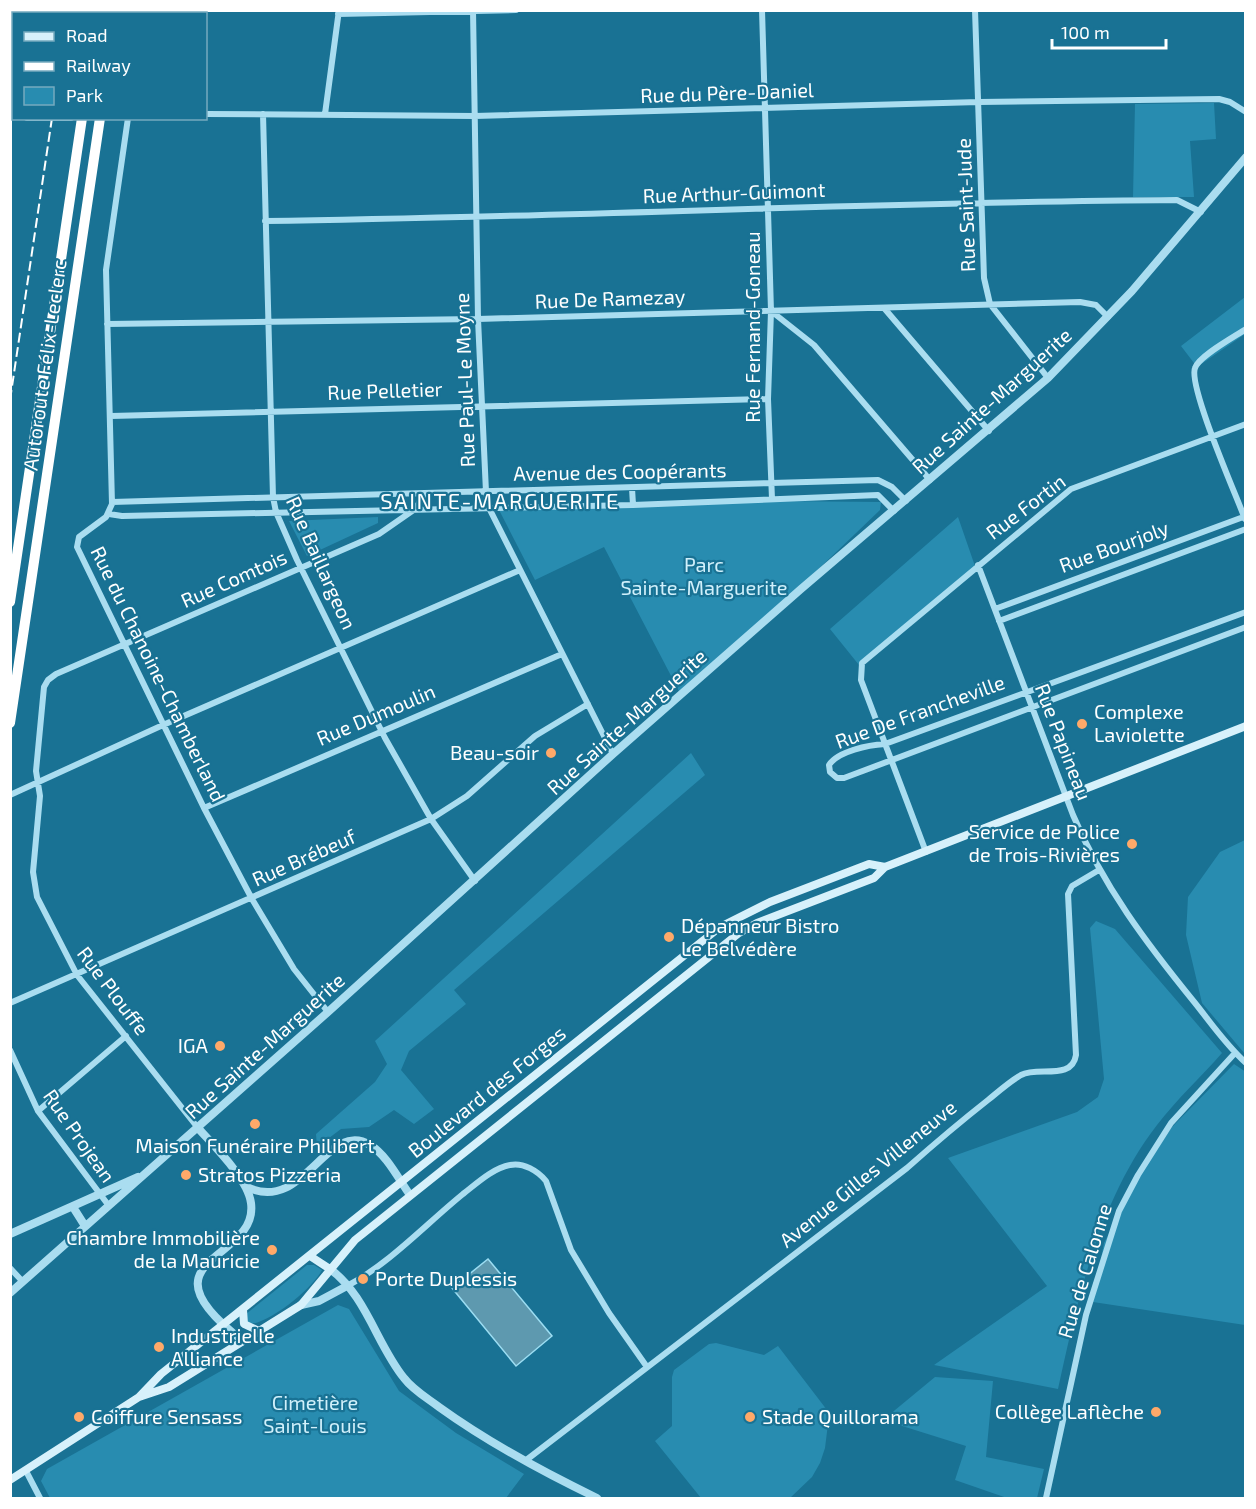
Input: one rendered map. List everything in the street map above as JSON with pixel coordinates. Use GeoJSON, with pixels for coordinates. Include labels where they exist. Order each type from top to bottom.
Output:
{"type":"FeatureCollection","features":[{"type":"Feature","properties":{"kind":"highway","name":"Autoroute Félix-Leclerc"},"geometry":{"type":"LineString","coordinates":[[10,602],[82,120]]}},
{"type":"Feature","properties":{"kind":"highway","name":"Autoroute Félix-Leclerc"},"geometry":{"type":"LineString","coordinates":[[10,723],[100,120]]}},
{"type":"Feature","properties":{"kind":"main road","name":"Boulevard des Forges"},"geometry":{"type":"LineString","coordinates":[[139,1397],[169,1387],[301,1305],[352,1243],[721,946],[752,925],[874,878],[885,867],[1245,726]]}},
{"type":"Feature","properties":{"kind":"main road","name":"Boulevard des Forges"},"geometry":{"type":"LineString","coordinates":[[11,1480],[139,1397],[161,1374],[711,933],[749,910],[824,881],[869,864],[885,867]]}},
{"type":"Feature","properties":{"kind":"main road"},"geometry":{"type":"LineString","coordinates":[[711,933],[721,946]]}},
{"type":"Feature","properties":{"kind":"main road"},"geometry":{"type":"LineString","coordinates":[[597,1025],[607,1038]]}},
{"type":"Feature","properties":{"kind":"main road"},"geometry":{"type":"LineString","coordinates":[[310,1256],[330,1269]]}},
{"type":"Feature","properties":{"kind":"main road"},"geometry":{"type":"LineString","coordinates":[[243,1310],[244,1324],[259,1331]]}},
{"type":"Feature","properties":{"kind":"street"},"geometry":{"type":"LineString","coordinates":[[325,114],[338,12],[516,10]]}},
{"type":"Feature","properties":{"kind":"street","name":"Rue Fernand-Goneau"},"geometry":{"type":"LineString","coordinates":[[762,10],[767,108],[771,311],[768,399],[772,499]]}},
{"type":"Feature","properties":{"kind":"street","name":"Rue Saint-Jude"},"geometry":{"type":"LineString","coordinates":[[975,10],[984,278],[990,304],[1048,378]]}},
{"type":"Feature","properties":{"kind":"street","name":"Rue Paul-Le Moyne"},"geometry":{"type":"LineString","coordinates":[[473,11],[478,319],[486,492],[489,508],[613,754]]}},
{"type":"Feature","properties":{"kind":"street","name":"Rue du Père-Daniel"},"geometry":{"type":"LineString","coordinates":[[207,114],[475,116],[979,102],[1219,99],[1230,102],[1245,112]]}},
{"type":"Feature","properties":{"kind":"street","name":"Rue Baillargeon"},"geometry":{"type":"LineString","coordinates":[[263,114],[273,497],[276,512],[381,731],[431,819],[475,881]]}},
{"type":"Feature","properties":{"kind":"street","name":"Rue du Chanoine-Chamberland"},"geometry":{"type":"LineString","coordinates":[[128,120],[106,262],[112,502],[109,514],[80,535],[76,545],[204,808],[252,899],[294,969],[328,1012]]}},
{"type":"Feature","properties":{"kind":"street","name":"Rue Sainte-Marguerite"},"geometry":{"type":"LineString","coordinates":[[10,1293],[475,881],[613,754],[1048,378],[1108,317],[1201,212],[1245,157]]}},
{"type":"Feature","properties":{"kind":"street","name":"Rue Arthur-Guimont"},"geometry":{"type":"LineString","coordinates":[[265,221],[478,218],[983,202],[1177,200],[1201,212]]}},
{"type":"Feature","properties":{"kind":"street","name":"Rue De Ramezay"},"geometry":{"type":"LineString","coordinates":[[107,324],[478,319],[1080,302],[1096,305],[1108,317]]}},
{"type":"Feature","properties":{"kind":"street"},"geometry":{"type":"LineString","coordinates":[[884,308],[989,431]]}},
{"type":"Feature","properties":{"kind":"street"},"geometry":{"type":"LineString","coordinates":[[771,311],[814,345],[930,480]]}},
{"type":"Feature","properties":{"kind":"street"},"geometry":{"type":"LineString","coordinates":[[1245,329],[1198,362],[1194,370],[1194,382],[1245,517]]}},
{"type":"Feature","properties":{"kind":"street","name":"Rue Pelletier"},"geometry":{"type":"LineString","coordinates":[[111,416],[256,413],[272,410],[768,399]]}},
{"type":"Feature","properties":{"kind":"street","name":"Rue Fortin"},"geometry":{"type":"LineString","coordinates":[[885,744],[861,680],[860,668],[864,660],[1071,489],[1245,424]]}},
{"type":"Feature","properties":{"kind":"street","name":"Avenue des Coopérants"},"geometry":{"type":"LineString","coordinates":[[112,502],[772,485],[878,480],[892,487],[906,501]]}},
{"type":"Feature","properties":{"kind":"street"},"geometry":{"type":"LineString","coordinates":[[632,488],[633,505]]}},
{"type":"Feature","properties":{"kind":"street","name":"Rue Comtois"},"geometry":{"type":"LineString","coordinates":[[47,681],[56,674],[379,534],[415,509],[426,494]]}},
{"type":"Feature","properties":{"kind":"street","name":"Avenue des Coopérants"},"geometry":{"type":"LineString","coordinates":[[109,514],[122,516],[633,505],[878,495],[894,511]]}},
{"type":"Feature","properties":{"kind":"street","name":"Rue Bourjoly"},"geometry":{"type":"LineString","coordinates":[[995,609],[1245,517]]}},
{"type":"Feature","properties":{"kind":"street","name":"Rue Bourjoly"},"geometry":{"type":"LineString","coordinates":[[999,621],[1245,529]]}},
{"type":"Feature","properties":{"kind":"street","name":"Rue Papineau"},"geometry":{"type":"LineString","coordinates":[[978,565],[1066,798],[1099,870],[1134,928],[1245,1063]]}},
{"type":"Feature","properties":{"kind":"street"},"geometry":{"type":"LineString","coordinates":[[10,795],[163,725],[520,570]]}},
{"type":"Feature","properties":{"kind":"street","name":"Rue De Francheville"},"geometry":{"type":"LineString","coordinates":[[1245,612],[885,744],[872,745],[836,758],[829,765],[830,772],[834,777],[841,779],[1245,627]]}},
{"type":"Feature","properties":{"kind":"street","name":"Rue Dumoulin"},"geometry":{"type":"LineString","coordinates":[[204,808],[562,654]]}},
{"type":"Feature","properties":{"kind":"street","name":"Rue Plouffe"},"geometry":{"type":"LineString","coordinates":[[47,681],[43,693],[37,761],[40,796],[34,867],[35,893],[77,975],[198,1128]]}},
{"type":"Feature","properties":{"kind":"street","name":"Rue Brébeuf"},"geometry":{"type":"LineString","coordinates":[[10,1003],[431,819],[467,796],[535,736],[588,704]]}},
{"type":"Feature","properties":{"kind":"street"},"geometry":{"type":"LineString","coordinates":[[885,744],[926,852]]}},
{"type":"Feature","properties":{"kind":"street","name":"Avenue Gilles Villeneuve"},"geometry":{"type":"LineString","coordinates":[[525,1461],[907,1168],[951,1128],[1020,1076],[1035,1071],[1064,1070],[1072,1066],[1076,1055],[1068,894],[1075,884],[1099,870]]}},
{"type":"Feature","properties":{"kind":"street"},"geometry":{"type":"LineString","coordinates":[[38,1111],[126,1036]]}},
{"type":"Feature","properties":{"kind":"street","name":"Rue Projean"},"geometry":{"type":"LineString","coordinates":[[10,1050],[38,1111],[109,1206]]}},
{"type":"Feature","properties":{"kind":"street","name":"Rue de Calonne"},"geometry":{"type":"LineString","coordinates":[[1046,1498],[1086,1315],[1119,1211],[1138,1175],[1171,1123],[1235,1053]]}},
{"type":"Feature","properties":{"kind":"street"},"geometry":{"type":"LineString","coordinates":[[198,1128],[247,1187],[252,1206],[248,1222],[205,1266],[198,1281],[202,1300],[223,1325],[243,1341]]}},
{"type":"Feature","properties":{"kind":"street"},"geometry":{"type":"LineString","coordinates":[[247,1187],[265,1193],[281,1191],[338,1146],[356,1140],[376,1149],[411,1195]]}},
{"type":"Feature","properties":{"kind":"street"},"geometry":{"type":"LineString","coordinates":[[301,1305],[319,1301],[347,1286],[393,1254],[475,1185],[506,1166],[523,1166],[538,1172],[546,1181],[571,1250],[609,1313],[647,1367]]}},
{"type":"Feature","properties":{"kind":"street"},"geometry":{"type":"LineString","coordinates":[[10,1234],[145,1174]]}},
{"type":"Feature","properties":{"kind":"street"},"geometry":{"type":"LineString","coordinates":[[73,1207],[85,1226]]}},
{"type":"Feature","properties":{"kind":"street"},"geometry":{"type":"LineString","coordinates":[[10,1268],[22,1282]]}},
{"type":"Feature","properties":{"kind":"street"},"geometry":{"type":"LineString","coordinates":[[330,1269],[347,1286],[408,1383],[459,1421],[525,1461],[597,1498]]}},
{"type":"Feature","properties":{"kind":"street"},"geometry":{"type":"LineString","coordinates":[[26,1471],[40,1498]]}},
{"type":"Feature","properties":{"kind":"green space"},"geometry":{"type":"Polygon","coordinates":[[[1214,103],[1216,139],[1190,141],[1194,197],[1133,197],[1135,104],[1214,103]]]}},
{"type":"Feature","properties":{"kind":"green space"},"geometry":{"type":"Polygon","coordinates":[[[1245,297],[1245,334],[1197,367],[1181,346],[1245,297]]]}},
{"type":"Feature","properties":{"kind":"green space","name":"Parc Sainte-Marguerite"},"geometry":{"type":"Polygon","coordinates":[[[772,501],[881,502],[880,510],[734,650],[681,695],[604,547],[535,580],[498,508],[772,501]]]}},
{"type":"Feature","properties":{"kind":"green space"},"geometry":{"type":"Polygon","coordinates":[[[378,517],[378,523],[307,556],[289,521],[378,517]]]}},
{"type":"Feature","properties":{"kind":"green space"},"geometry":{"type":"Polygon","coordinates":[[[958,517],[976,569],[859,665],[830,629],[958,517]]]}},
{"type":"Feature","properties":{"kind":"green space"},"geometry":{"type":"Polygon","coordinates":[[[691,753],[705,775],[454,990],[466,1004],[409,1051],[401,1070],[434,1109],[414,1124],[394,1110],[369,1127],[341,1129],[317,1147],[316,1134],[375,1082],[387,1064],[375,1041],[691,753]]]}},
{"type":"Feature","properties":{"kind":"green space"},"geometry":{"type":"Polygon","coordinates":[[[1246,840],[1245,1054],[1202,1003],[1186,935],[1188,897],[1220,852],[1246,840]]]}},
{"type":"Feature","properties":{"kind":"green space"},"geometry":{"type":"Polygon","coordinates":[[[1096,921],[1115,929],[1222,1053],[1157,1125],[1137,1154],[1120,1185],[1093,1251],[1058,1389],[934,1365],[1047,1286],[948,1158],[1077,1112],[1098,1097],[1104,1079],[1090,928],[1096,921]]]}},
{"type":"Feature","properties":{"kind":"green space"},"geometry":{"type":"Polygon","coordinates":[[[1234,1064],[1246,1072],[1245,1325],[1093,1302],[1104,1243],[1134,1184],[1172,1127],[1234,1064]]]}},
{"type":"Feature","properties":{"kind":"green space"},"geometry":{"type":"Polygon","coordinates":[[[307,1265],[314,1265],[322,1270],[300,1295],[267,1319],[248,1324],[246,1314],[307,1265]]]}},
{"type":"Feature","properties":{"kind":"green space","name":"Cimetière Saint-Louis"},"geometry":{"type":"Polygon","coordinates":[[[338,1305],[349,1309],[399,1391],[456,1433],[524,1474],[506,1498],[50,1498],[41,1481],[47,1469],[338,1305]]]}},
{"type":"Feature","properties":{"kind":"green space","name":"Stade Quillorama"},"geometry":{"type":"Polygon","coordinates":[[[716,1343],[764,1355],[778,1346],[827,1410],[825,1448],[820,1463],[812,1477],[790,1498],[701,1498],[655,1441],[672,1426],[674,1370],[709,1344],[716,1343]]]}},
{"type":"Feature","properties":{"kind":"green space"},"geometry":{"type":"Polygon","coordinates":[[[935,1377],[993,1381],[986,1457],[1044,1469],[1037,1498],[1007,1498],[955,1480],[966,1446],[883,1420],[935,1377]]]}},
{"type":"Feature","properties":{"kind":"shaded area"},"geometry":{"type":"Polygon","coordinates":[[[488,1259],[552,1336],[516,1366],[452,1288],[488,1259]]]}},
{"type":"Feature","properties":{"kind":"railway"},"geometry":{"type":"LineString","coordinates":[[10,400],[52,120]]}},
{"type":"Feature","properties":{"kind":"place","name":"Complexe Laviolette"},"geometry":{"type":"Point","coordinates":[1082,724]}},
{"type":"Feature","properties":{"kind":"place","name":"Beau-soir"},"geometry":{"type":"Point","coordinates":[551,753]}},
{"type":"Feature","properties":{"kind":"place","name":"Service de Police de Trois-Rivières"},"geometry":{"type":"Point","coordinates":[1132,844]}},
{"type":"Feature","properties":{"kind":"place","name":"Dépanneur Bistro Le Belvédère"},"geometry":{"type":"Point","coordinates":[669,937]}},
{"type":"Feature","properties":{"kind":"place","name":"IGA"},"geometry":{"type":"Point","coordinates":[220,1046]}},
{"type":"Feature","properties":{"kind":"place","name":"Maison Funéraire Philibert"},"geometry":{"type":"Point","coordinates":[255,1124]}},
{"type":"Feature","properties":{"kind":"place","name":"Stratos Pizzeria"},"geometry":{"type":"Point","coordinates":[186,1175]}},
{"type":"Feature","properties":{"kind":"place","name":"Chambre Immobilière de la Mauricie"},"geometry":{"type":"Point","coordinates":[272,1250]}},
{"type":"Feature","properties":{"kind":"place","name":"Porte Duplessis"},"geometry":{"type":"Point","coordinates":[363,1279]}},
{"type":"Feature","properties":{"kind":"place","name":"Industrielle Alliance"},"geometry":{"type":"Point","coordinates":[159,1347]}},
{"type":"Feature","properties":{"kind":"place","name":"Collège Laflèche"},"geometry":{"type":"Point","coordinates":[1156,1412]}},
{"type":"Feature","properties":{"kind":"place","name":"Coiffure Sensass"},"geometry":{"type":"Point","coordinates":[79,1417]}},
{"type":"Feature","properties":{"kind":"place","name":"Stade Quillorama"},"geometry":{"type":"Point","coordinates":[750,1417]}},
{"type":"Feature","properties":{"kind":"district","name":"SAINTE-MARGUERITE"},"geometry":{"type":"Point","coordinates":[500,501]}}]}
